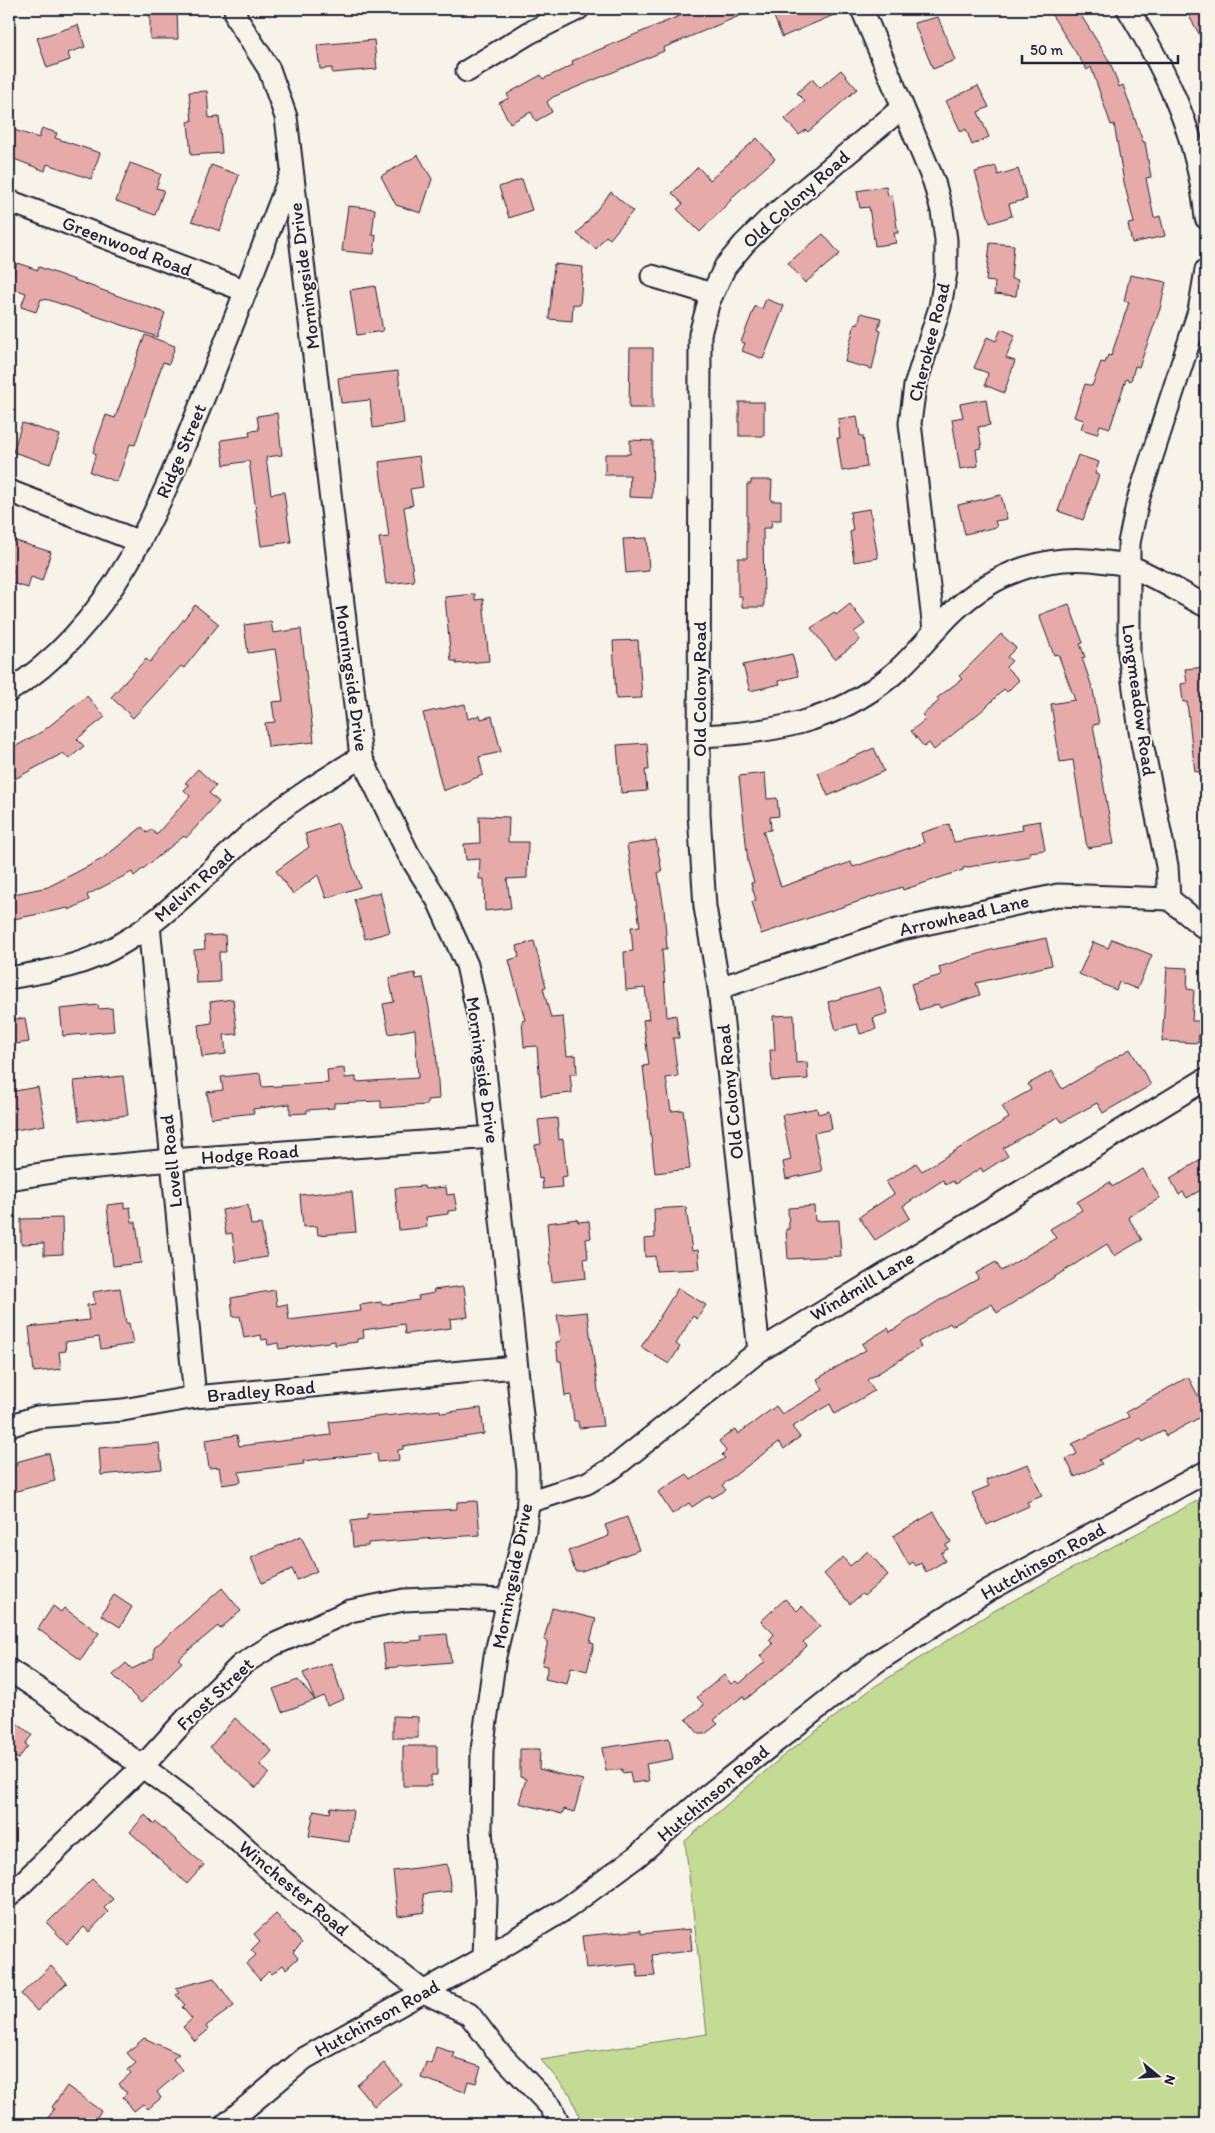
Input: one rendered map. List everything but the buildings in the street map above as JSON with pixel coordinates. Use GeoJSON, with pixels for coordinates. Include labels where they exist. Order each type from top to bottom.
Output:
{"type":"FeatureCollection","features":[{"type":"Feature","properties":{"kind":"street","name":"Morningside Drive"},"geometry":{"type":"LineString","coordinates":[[235,9],[237,19],[269,69],[286,117],[361,757],[408,853],[438,901],[467,965],[480,1024],[515,1367],[528,1471],[528,1502],[524,1530],[495,1656],[482,1750],[482,1829],[486,1899],[484,1958]]}},
{"type":"Feature","properties":{"kind":"street"},"geometry":{"type":"LineString","coordinates":[[467,71],[529,33],[578,9]]}},
{"type":"Feature","properties":{"kind":"street","name":"Cherokee Road"},"geometry":{"type":"LineString","coordinates":[[862,9],[934,182],[942,211],[946,240],[946,272],[940,307],[915,386],[910,423],[934,630]]}},
{"type":"Feature","properties":{"kind":"street"},"geometry":{"type":"LineString","coordinates":[[1128,9],[1148,41],[1183,113],[1203,185],[1206,218]]}},
{"type":"Feature","properties":{"kind":"street","name":"Old Colony Road"},"geometry":{"type":"LineString","coordinates":[[759,1351],[719,988],[706,907],[699,814],[700,334],[712,294],[725,267],[744,244],[769,219],[902,108]]}},
{"type":"Feature","properties":{"kind":"street","name":"Ridge Street"},"geometry":{"type":"LineString","coordinates":[[9,691],[51,660],[84,625],[114,584],[140,542],[178,460],[292,172]]}},
{"type":"Feature","properties":{"kind":"street","name":"Greenwood Road"},"geometry":{"type":"LineString","coordinates":[[9,202],[246,291]]}},
{"type":"Feature","properties":{"kind":"street","name":"Longmeadow Road"},"geometry":{"type":"LineString","coordinates":[[1169,899],[1167,866],[1141,738],[1129,653],[1129,543],[1138,500],[1199,311],[1206,270]]}},
{"type":"Feature","properties":{"kind":"street"},"geometry":{"type":"LineString","coordinates":[[652,276],[712,294]]}},
{"type":"Feature","properties":{"kind":"street"},"geometry":{"type":"LineString","coordinates":[[9,491],[140,542]]}},
{"type":"Feature","properties":{"kind":"street"},"geometry":{"type":"LineString","coordinates":[[699,736],[743,735],[787,728],[828,713],[890,677],[934,630],[975,592],[1000,577],[1028,566],[1058,560],[1093,559],[1128,565],[1206,606]]}},
{"type":"Feature","properties":{"kind":"street","name":"Melvin Road"},"geometry":{"type":"LineString","coordinates":[[9,978],[74,965],[110,949],[149,925],[181,900],[279,810],[310,788],[361,757]]}},
{"type":"Feature","properties":{"kind":"street","name":"Arrowhead Lane"},"geometry":{"type":"LineString","coordinates":[[719,988],[897,930],[985,909],[1058,895],[1169,899]]}},
{"type":"Feature","properties":{"kind":"street"},"geometry":{"type":"LineString","coordinates":[[1169,899],[1206,929]]}},
{"type":"Feature","properties":{"kind":"street","name":"Lovell Road"},"geometry":{"type":"LineString","coordinates":[[149,925],[195,1397]]}},
{"type":"Feature","properties":{"kind":"street","name":"Windmill Lane"},"geometry":{"type":"LineString","coordinates":[[528,1502],[587,1483],[613,1468],[759,1351],[1206,1079]]}},
{"type":"Feature","properties":{"kind":"street","name":"Hodge Road"},"geometry":{"type":"LineString","coordinates":[[9,1179],[66,1170],[171,1160],[492,1137]]}},
{"type":"Feature","properties":{"kind":"street","name":"Bradley Road"},"geometry":{"type":"LineString","coordinates":[[9,1426],[37,1417],[123,1410],[195,1397],[515,1367]]}},
{"type":"Feature","properties":{"kind":"street","name":"Hutchinson Road"},"geometry":{"type":"LineString","coordinates":[[226,2124],[305,2058],[484,1958],[567,1908],[636,1857],[704,1799],[876,1662],[987,1592],[1206,1472]]}},
{"type":"Feature","properties":{"kind":"street","name":"Frost Street"},"geometry":{"type":"LineString","coordinates":[[9,1896],[142,1768],[186,1719],[241,1665],[273,1645],[350,1611],[404,1600],[447,1598],[507,1600]]}},
{"type":"Feature","properties":{"kind":"street","name":"Winchester Road"},"geometry":{"type":"LineString","coordinates":[[9,1670],[41,1691],[218,1823],[288,1886],[424,1992],[469,2014],[495,2048],[551,2107],[559,2124]]}},
{"type":"Feature","properties":{"kind":"green space"},"geometry":{"type":"Polygon","coordinates":[[[1206,1496],[1206,2124],[583,2124],[570,2094],[541,2060],[707,2034],[685,1841],[783,1756],[874,1687],[992,1612],[1206,1496]]]}}]}
